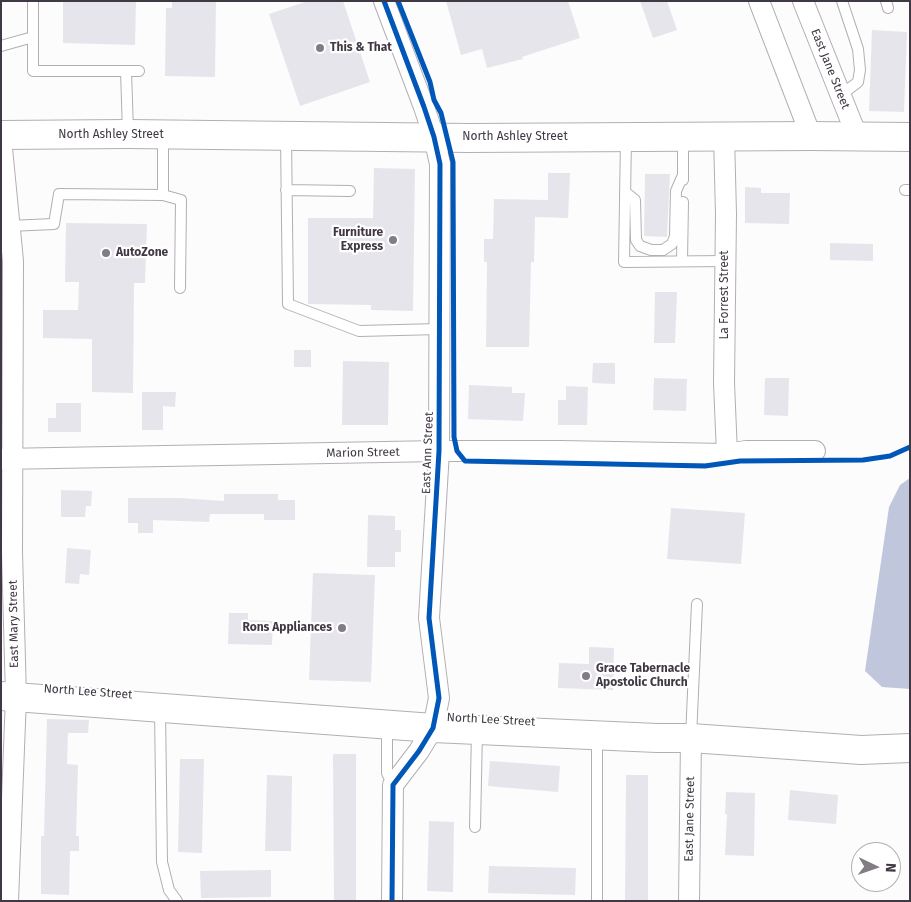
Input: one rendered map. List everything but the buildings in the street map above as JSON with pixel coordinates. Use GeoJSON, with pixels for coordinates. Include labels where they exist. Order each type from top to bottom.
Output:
{"type":"FeatureCollection","features":[{"type":"Feature","properties":{"kind":"main road","name":"North Ashley Street"},"geometry":{"type":"LineString","coordinates":[[1,136],[128,134],[434,137],[910,137]]}},
{"type":"Feature","properties":{"kind":"main road","name":"North Lee Street"},"geometry":{"type":"LineString","coordinates":[[8,697],[433,728],[690,738],[868,750],[910,748]]}},
{"type":"Feature","properties":{"kind":"street","name":"East Ann Street"},"geometry":{"type":"LineString","coordinates":[[384,1],[434,137],[440,164],[439,452],[429,618],[439,698],[433,728],[419,751],[393,785]]}},
{"type":"Feature","properties":{"kind":"street"},"geometry":{"type":"LineString","coordinates":[[759,1],[811,136]]}},
{"type":"Feature","properties":{"kind":"street","name":"East Jane Street"},"geometry":{"type":"LineString","coordinates":[[803,1],[857,136]]}},
{"type":"Feature","properties":{"kind":"street","name":"East Mary Street"},"geometry":{"type":"LineString","coordinates":[[1,136],[12,261],[7,459],[12,552],[8,697],[8,901]]}},
{"type":"Feature","properties":{"kind":"street","name":"La Forrest Street"},"geometry":{"type":"LineString","coordinates":[[724,136],[724,383],[727,454]]}},
{"type":"Feature","properties":{"kind":"street","name":"Marion Street"},"geometry":{"type":"LineString","coordinates":[[7,459],[439,452],[560,451],[727,454],[746,451],[815,451]]}},
{"type":"Feature","properties":{"kind":"street","name":"East Jane Street"},"geometry":{"type":"LineString","coordinates":[[689,901],[690,738]]}},
{"type":"Feature","properties":{"kind":"street"},"geometry":{"type":"LineString","coordinates":[[392,901],[393,785]]}},
{"type":"Feature","properties":{"kind":"lane"},"geometry":{"type":"LineString","coordinates":[[33,1],[33,70],[139,71]]}},
{"type":"Feature","properties":{"kind":"lane"},"geometry":{"type":"LineString","coordinates":[[841,95],[858,82],[860,70],[858,48],[842,1]]}},
{"type":"Feature","properties":{"kind":"lane"},"geometry":{"type":"LineString","coordinates":[[1,46],[33,37]]}},
{"type":"Feature","properties":{"kind":"lane"},"geometry":{"type":"LineString","coordinates":[[126,71],[128,134]]}},
{"type":"Feature","properties":{"kind":"lane"},"geometry":{"type":"LineString","coordinates":[[163,135],[163,195]]}},
{"type":"Feature","properties":{"kind":"lane"},"geometry":{"type":"LineString","coordinates":[[286,136],[288,304],[359,331],[440,329]]}},
{"type":"Feature","properties":{"kind":"lane"},"geometry":{"type":"LineString","coordinates":[[626,137],[624,262],[725,261]]}},
{"type":"Feature","properties":{"kind":"lane"},"geometry":{"type":"LineString","coordinates":[[682,261],[683,137]]}},
{"type":"Feature","properties":{"kind":"lane"},"geometry":{"type":"LineString","coordinates":[[625,192],[635,200],[636,240],[640,246],[651,250],[663,250],[672,244],[675,236],[676,191],[683,175]]}},
{"type":"Feature","properties":{"kind":"lane"},"geometry":{"type":"LineString","coordinates":[[286,190],[350,191]]}},
{"type":"Feature","properties":{"kind":"lane"},"geometry":{"type":"LineString","coordinates":[[9,226],[54,224],[59,194],[163,195],[181,200],[180,288]]}},
{"type":"Feature","properties":{"kind":"lane"},"geometry":{"type":"LineString","coordinates":[[690,738],[697,604]]}},
{"type":"Feature","properties":{"kind":"lane"},"geometry":{"type":"LineString","coordinates":[[160,708],[162,862],[169,890],[177,901]]}},
{"type":"Feature","properties":{"kind":"lane"},"geometry":{"type":"LineString","coordinates":[[387,724],[387,773],[393,785]]}},
{"type":"Feature","properties":{"kind":"lane"},"geometry":{"type":"LineString","coordinates":[[475,828],[478,730]]}},
{"type":"Feature","properties":{"kind":"lane"},"geometry":{"type":"LineString","coordinates":[[597,735],[598,901]]}},
{"type":"Feature","properties":{"kind":"water"},"geometry":{"type":"Polygon","coordinates":[[[910,478],[910,689],[882,687],[865,671],[889,507],[900,485],[910,478]]]}},
{"type":"Feature","properties":{"kind":"cycle path"},"geometry":{"type":"LineString","coordinates":[[384,1],[424,107],[434,137],[440,164],[439,451],[429,618],[439,698],[433,728],[419,751],[393,785],[392,901]]}},
{"type":"Feature","properties":{"kind":"cycle path"},"geometry":{"type":"LineString","coordinates":[[398,1],[430,82],[434,100],[441,113],[453,162],[454,437],[457,451],[465,461],[705,466],[740,461],[863,460],[890,456],[910,447]]}},
{"type":"Feature","properties":{"kind":"place","name":"This & That"},"geometry":{"type":"Point","coordinates":[320,48]}},
{"type":"Feature","properties":{"kind":"place","name":"Furniture Express"},"geometry":{"type":"Point","coordinates":[393,240]}},
{"type":"Feature","properties":{"kind":"place","name":"AutoZone"},"geometry":{"type":"Point","coordinates":[106,253]}},
{"type":"Feature","properties":{"kind":"place","name":"Rons Appliances"},"geometry":{"type":"Point","coordinates":[342,628]}},
{"type":"Feature","properties":{"kind":"place","name":"Grace Tabernacle Apostolic Church"},"geometry":{"type":"Point","coordinates":[586,676]}}]}
